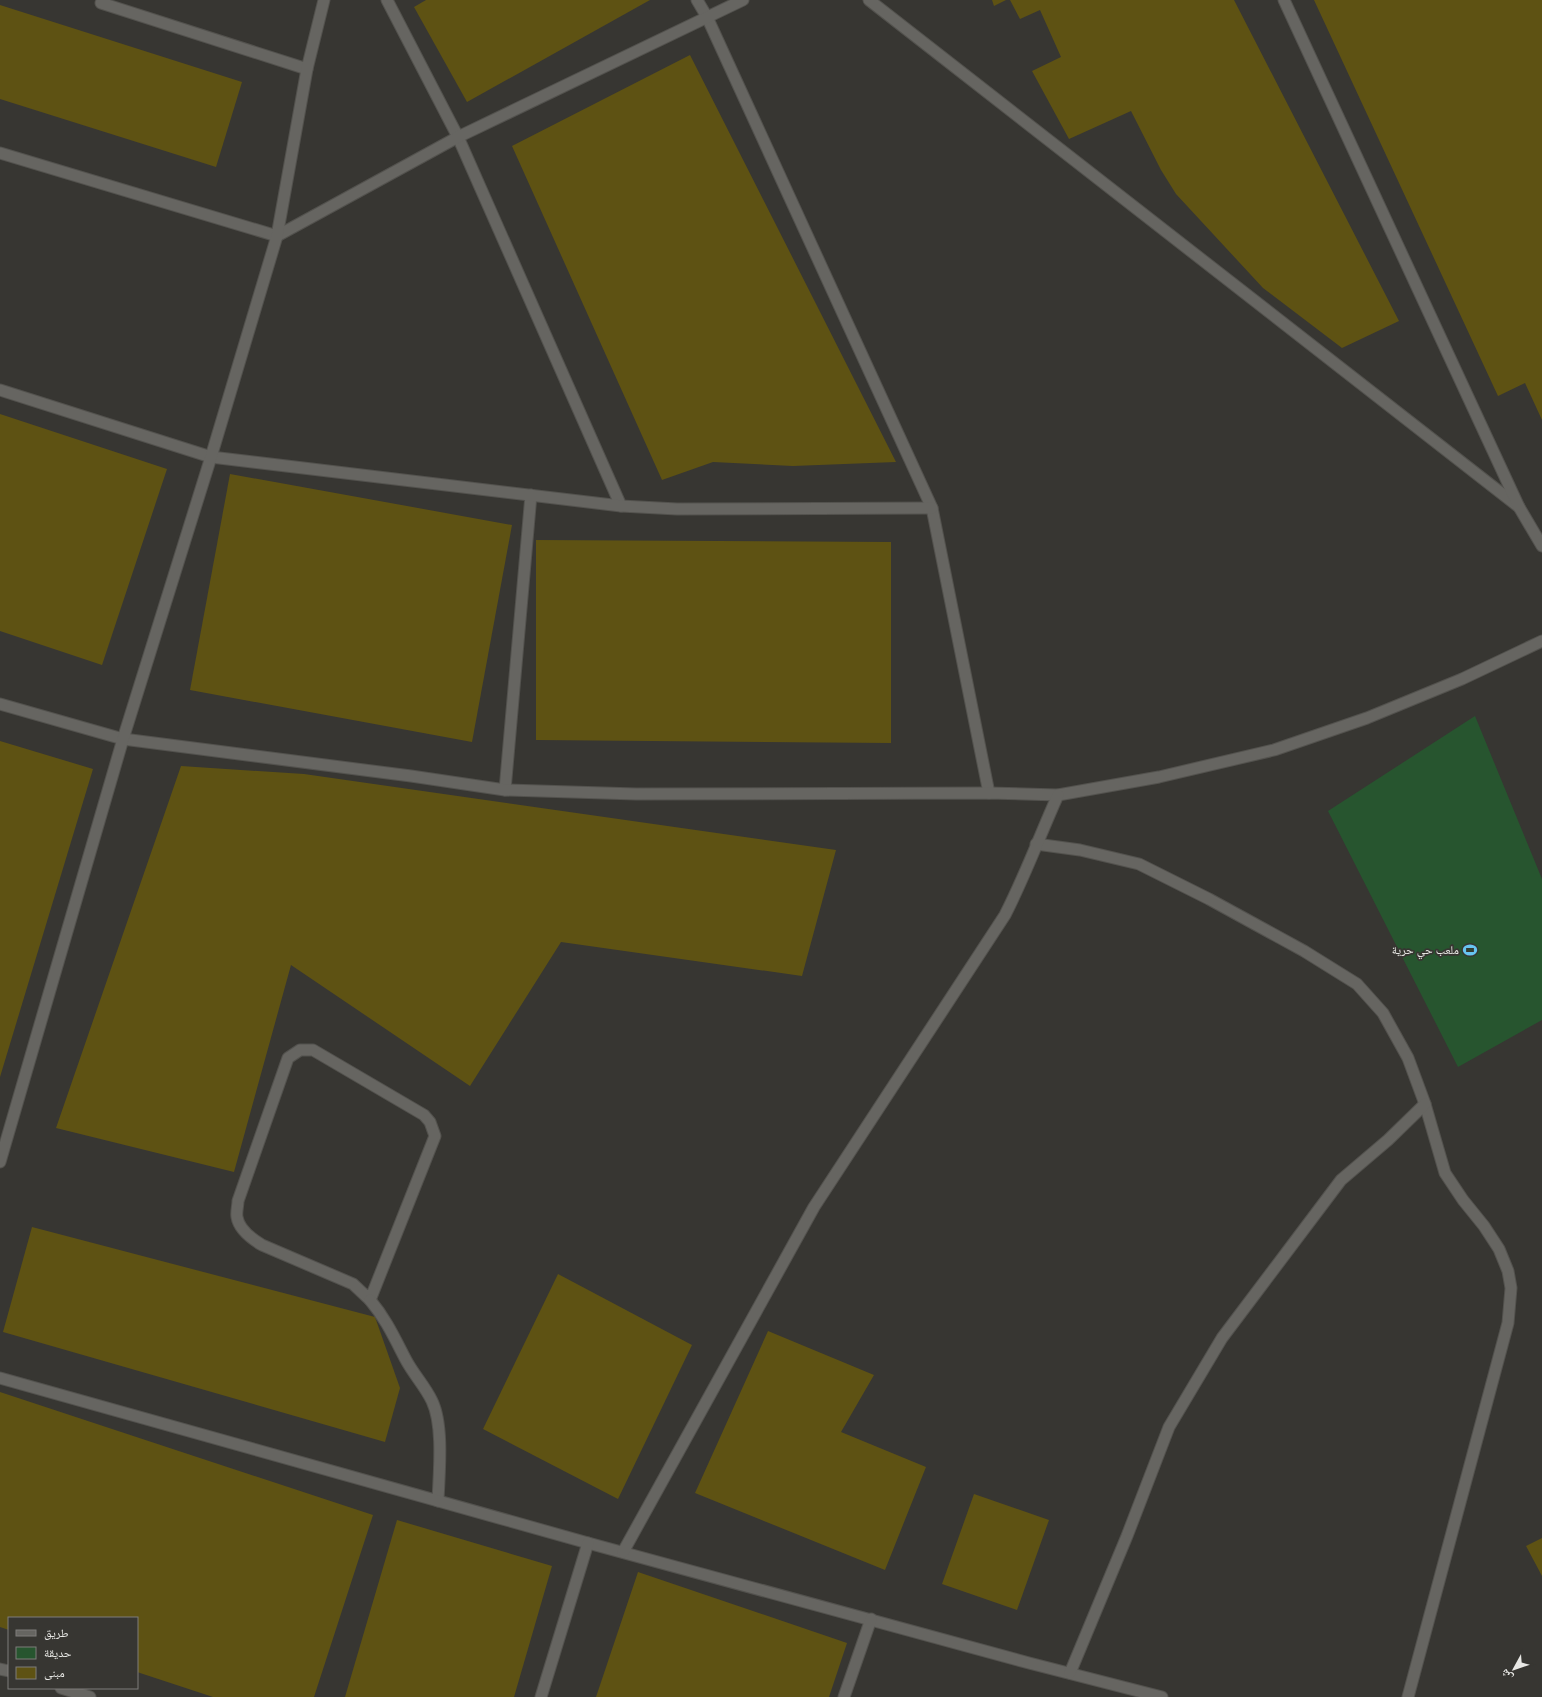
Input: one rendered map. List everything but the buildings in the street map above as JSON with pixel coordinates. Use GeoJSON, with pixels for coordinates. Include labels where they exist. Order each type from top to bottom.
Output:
{"type":"FeatureCollection","features":[{"type":"Feature","properties":{"kind":"street"},"geometry":{"type":"LineString","coordinates":[[0,1162],[123,739],[211,456],[277,236],[307,69],[324,0]]}},
{"type":"Feature","properties":{"kind":"street"},"geometry":{"type":"LineString","coordinates":[[387,0],[458,137],[621,506]]}},
{"type":"Feature","properties":{"kind":"street"},"geometry":{"type":"LineString","coordinates":[[697,0],[707,17],[932,508],[989,793]]}},
{"type":"Feature","properties":{"kind":"street"},"geometry":{"type":"LineString","coordinates":[[0,153],[277,236],[458,137],[743,0]]}},
{"type":"Feature","properties":{"kind":"street"},"geometry":{"type":"LineString","coordinates":[[869,0],[1519,507]]}},
{"type":"Feature","properties":{"kind":"street"},"geometry":{"type":"LineString","coordinates":[[1284,0],[1519,507],[1542,546]]}},
{"type":"Feature","properties":{"kind":"street"},"geometry":{"type":"LineString","coordinates":[[100,1],[307,69]]}},
{"type":"Feature","properties":{"kind":"street"},"geometry":{"type":"LineString","coordinates":[[0,390],[211,456],[621,506],[677,509],[932,508]]}},
{"type":"Feature","properties":{"kind":"street"},"geometry":{"type":"LineString","coordinates":[[505,790],[531,495]]}},
{"type":"Feature","properties":{"kind":"street"},"geometry":{"type":"LineString","coordinates":[[0,704],[123,739],[411,776],[505,790],[636,794],[989,793],[1058,795],[1158,777],[1274,750],[1367,718],[1462,679],[1542,641]]}},
{"type":"Feature","properties":{"kind":"street"},"geometry":{"type":"LineString","coordinates":[[623,1552],[814,1207],[1005,915],[1027,869],[1036,844],[1058,795]]}},
{"type":"Feature","properties":{"kind":"street"},"geometry":{"type":"LineString","coordinates":[[1036,844],[1080,850],[1139,864],[1209,899],[1297,947],[1357,984],[1383,1014],[1408,1058],[1425,1104],[1445,1173],[1463,1200],[1484,1226],[1499,1250],[1508,1271],[1511,1288],[1508,1323],[1408,1697]]}},
{"type":"Feature","properties":{"kind":"street"},"geometry":{"type":"LineString","coordinates":[[370,1300],[435,1136],[430,1122],[424,1116],[313,1050],[300,1050],[288,1058],[238,1201],[237,1218],[243,1229],[251,1238],[262,1245],[353,1284],[382,1314],[407,1363],[427,1390],[434,1404],[440,1436],[438,1501]]}},
{"type":"Feature","properties":{"kind":"street"},"geometry":{"type":"LineString","coordinates":[[1070,1673],[1127,1536],[1170,1427],[1222,1338],[1341,1180],[1388,1140],[1425,1104]]}},
{"type":"Feature","properties":{"kind":"street"},"geometry":{"type":"LineString","coordinates":[[0,1378],[623,1552],[1162,1697]]}},
{"type":"Feature","properties":{"kind":"street"},"geometry":{"type":"LineString","coordinates":[[541,1697],[588,1542]]}},
{"type":"Feature","properties":{"kind":"street"},"geometry":{"type":"LineString","coordinates":[[844,1697],[871,1619]]}},
{"type":"Feature","properties":{"kind":"street"},"geometry":{"type":"LineString","coordinates":[[64,1689],[90,1697]]}},
{"type":"Feature","properties":{"kind":"green space","name":"ملعب حي حرية"},"geometry":{"type":"Polygon","coordinates":[[[1475,716],[1542,879],[1542,1020],[1458,1067],[1328,811],[1475,716]]]}},
{"type":"Feature","properties":{"kind":"place","name":"ملعب حي حرية"},"geometry":{"type":"Point","coordinates":[1470,950]}}]}
